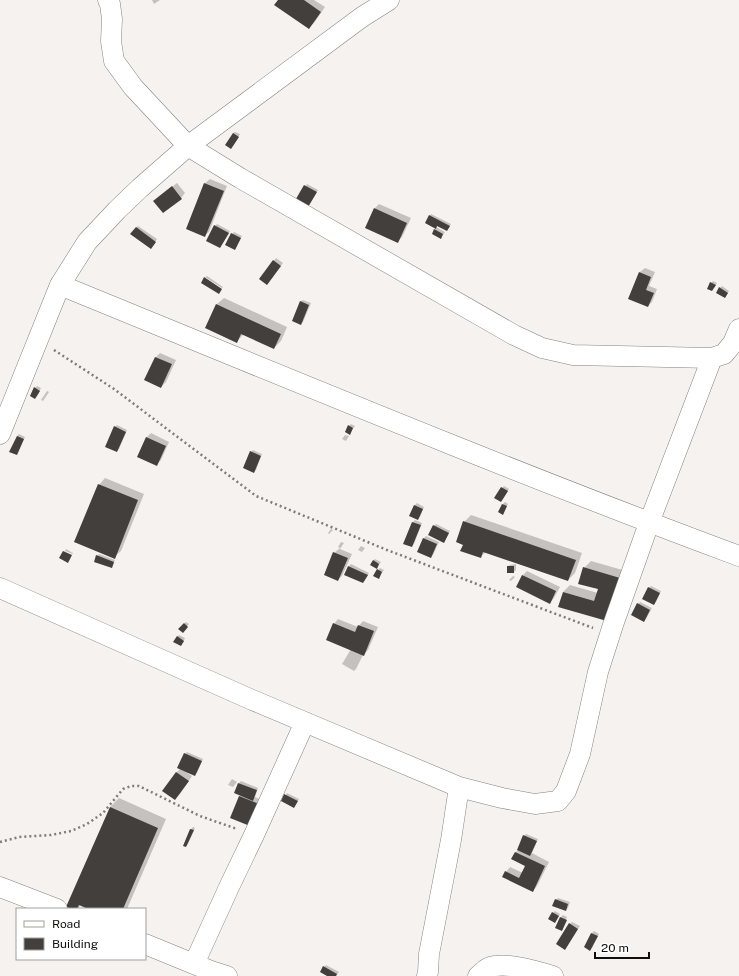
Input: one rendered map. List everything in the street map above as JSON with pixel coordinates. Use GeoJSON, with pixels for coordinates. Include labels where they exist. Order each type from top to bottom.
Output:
{"type":"FeatureCollection","features":[{"type":"Feature","properties":{"kind":"street"},"geometry":{"type":"LineString","coordinates":[[108,0],[112,19],[111,41],[114,61],[133,86],[188,146],[240,178],[514,335],[542,348],[573,356],[712,358],[724,354],[732,343],[739,329]]}},
{"type":"Feature","properties":{"kind":"street"},"geometry":{"type":"LineString","coordinates":[[0,434],[60,285],[87,242],[140,188],[188,146],[362,17],[389,0]]}},
{"type":"Feature","properties":{"kind":"street"},"geometry":{"type":"LineString","coordinates":[[60,285],[393,421],[649,523],[739,556]]}},
{"type":"Feature","properties":{"kind":"street"},"geometry":{"type":"LineString","coordinates":[[0,588],[250,699],[459,787],[502,798],[535,804],[558,801],[566,791],[580,754],[598,672],[610,635],[649,523],[712,358]]}},
{"type":"Feature","properties":{"kind":"street"},"geometry":{"type":"LineString","coordinates":[[146,944],[210,972],[230,886],[305,722]]}},
{"type":"Feature","properties":{"kind":"street"},"geometry":{"type":"LineString","coordinates":[[427,976],[432,934],[451,840],[459,787]]}},
{"type":"Feature","properties":{"kind":"street"},"geometry":{"type":"LineString","coordinates":[[0,887],[54,908]]}},
{"type":"Feature","properties":{"kind":"street"},"geometry":{"type":"LineString","coordinates":[[478,976],[488,968],[499,965],[512,966],[554,976]]}},
{"type":"Feature","properties":{"kind":"path"},"geometry":{"type":"LineString","coordinates":[[38,339],[114,388],[256,496],[386,550],[610,635]]}},
{"type":"Feature","properties":{"kind":"path"},"geometry":{"type":"LineString","coordinates":[[0,842],[19,837],[51,835],[71,831],[87,824],[102,813],[123,789],[131,786],[139,786],[200,816],[254,835]]}},
{"type":"Feature","properties":{"kind":"building"},"geometry":{"type":"Polygon","coordinates":[[[278,0],[304,0],[321,12],[309,29],[274,5],[278,0]]]}},
{"type":"Feature","properties":{"kind":"building"},"geometry":{"type":"Polygon","coordinates":[[[233,133],[239,137],[231,149],[225,145],[233,133]]]}},
{"type":"Feature","properties":{"kind":"building"},"geometry":{"type":"Polygon","coordinates":[[[204,183],[224,191],[205,237],[186,229],[204,183]]]}},
{"type":"Feature","properties":{"kind":"building"},"geometry":{"type":"Polygon","coordinates":[[[304,185],[317,192],[305,212],[293,204],[304,185]]]}},
{"type":"Feature","properties":{"kind":"building"},"geometry":{"type":"Polygon","coordinates":[[[172,186],[182,199],[163,213],[153,201],[172,186]]]}},
{"type":"Feature","properties":{"kind":"building"},"geometry":{"type":"Polygon","coordinates":[[[374,208],[407,223],[398,243],[365,228],[374,208]]]}},
{"type":"Feature","properties":{"kind":"building"},"geometry":{"type":"Polygon","coordinates":[[[429,215],[450,226],[447,231],[437,226],[436,229],[425,223],[429,215]]]}},
{"type":"Feature","properties":{"kind":"building"},"geometry":{"type":"Polygon","coordinates":[[[214,225],[229,233],[220,248],[206,241],[214,225]]]}},
{"type":"Feature","properties":{"kind":"building"},"geometry":{"type":"Polygon","coordinates":[[[136,227],[156,242],[151,249],[130,234],[136,227]]]}},
{"type":"Feature","properties":{"kind":"building"},"geometry":{"type":"Polygon","coordinates":[[[434,229],[443,234],[441,239],[432,234],[434,229]]]}},
{"type":"Feature","properties":{"kind":"building"},"geometry":{"type":"Polygon","coordinates":[[[231,233],[241,238],[235,250],[225,245],[231,233]]]}},
{"type":"Feature","properties":{"kind":"building"},"geometry":{"type":"Polygon","coordinates":[[[273,260],[281,266],[267,285],[259,279],[273,260]]]}},
{"type":"Feature","properties":{"kind":"building"},"geometry":{"type":"Polygon","coordinates":[[[639,272],[651,277],[646,290],[654,293],[648,307],[628,299],[639,272]]]}},
{"type":"Feature","properties":{"kind":"building"},"geometry":{"type":"Polygon","coordinates":[[[204,277],[222,289],[219,294],[201,283],[204,277]]]}},
{"type":"Feature","properties":{"kind":"building"},"geometry":{"type":"Polygon","coordinates":[[[710,282],[716,285],[712,291],[707,289],[710,282]]]}},
{"type":"Feature","properties":{"kind":"building"},"geometry":{"type":"Polygon","coordinates":[[[719,287],[728,293],[725,298],[716,293],[719,287]]]}},
{"type":"Feature","properties":{"kind":"building"},"geometry":{"type":"Polygon","coordinates":[[[300,301],[309,305],[301,325],[292,321],[300,301]]]}},
{"type":"Feature","properties":{"kind":"building"},"geometry":{"type":"Polygon","coordinates":[[[216,304],[281,334],[274,349],[241,334],[237,343],[205,328],[216,304]]]}},
{"type":"Feature","properties":{"kind":"building"},"geometry":{"type":"Polygon","coordinates":[[[155,357],[172,364],[161,388],[144,380],[155,357]]]}},
{"type":"Feature","properties":{"kind":"building"},"geometry":{"type":"Polygon","coordinates":[[[34,387],[40,391],[35,399],[30,396],[34,387]]]}},
{"type":"Feature","properties":{"kind":"building"},"geometry":{"type":"Polygon","coordinates":[[[348,425],[353,428],[350,435],[345,432],[348,425]]]}},
{"type":"Feature","properties":{"kind":"building"},"geometry":{"type":"Polygon","coordinates":[[[114,426],[126,432],[117,452],[105,447],[114,426]]]}},
{"type":"Feature","properties":{"kind":"building"},"geometry":{"type":"Polygon","coordinates":[[[17,436],[24,439],[17,455],[9,452],[17,436]]]}},
{"type":"Feature","properties":{"kind":"building"},"geometry":{"type":"Polygon","coordinates":[[[146,437],[166,446],[157,466],[137,457],[146,437]]]}},
{"type":"Feature","properties":{"kind":"building"},"geometry":{"type":"Polygon","coordinates":[[[250,451],[261,456],[254,473],[243,468],[250,451]]]}},
{"type":"Feature","properties":{"kind":"building"},"geometry":{"type":"Polygon","coordinates":[[[98,484],[138,500],[115,559],[74,542],[98,484]]]}},
{"type":"Feature","properties":{"kind":"building"},"geometry":{"type":"Polygon","coordinates":[[[501,487],[508,491],[501,502],[494,498],[501,487]]]}},
{"type":"Feature","properties":{"kind":"building"},"geometry":{"type":"Polygon","coordinates":[[[502,504],[507,506],[503,515],[498,512],[502,504]]]}},
{"type":"Feature","properties":{"kind":"building"},"geometry":{"type":"Polygon","coordinates":[[[414,505],[423,509],[418,520],[409,516],[414,505]]]}},
{"type":"Feature","properties":{"kind":"building"},"geometry":{"type":"Polygon","coordinates":[[[463,521],[576,560],[568,581],[483,552],[481,558],[460,551],[463,545],[456,542],[463,521]]]}},
{"type":"Feature","properties":{"kind":"building"},"geometry":{"type":"Polygon","coordinates":[[[412,522],[421,525],[412,547],[403,544],[412,522]]]}},
{"type":"Feature","properties":{"kind":"building"},"geometry":{"type":"Polygon","coordinates":[[[433,525],[449,533],[444,543],[428,535],[433,525]]]}},
{"type":"Feature","properties":{"kind":"building"},"geometry":{"type":"Polygon","coordinates":[[[423,538],[437,544],[431,558],[417,552],[423,538]]]}},
{"type":"Feature","properties":{"kind":"building"},"geometry":{"type":"Polygon","coordinates":[[[63,551],[72,555],[68,563],[59,558],[63,551]]]}},
{"type":"Feature","properties":{"kind":"building"},"geometry":{"type":"Polygon","coordinates":[[[333,552],[348,558],[338,581],[324,575],[333,552]]]}},
{"type":"Feature","properties":{"kind":"building"},"geometry":{"type":"Polygon","coordinates":[[[96,555],[114,562],[112,568],[94,562],[96,555]]]}},
{"type":"Feature","properties":{"kind":"building"},"geometry":{"type":"Polygon","coordinates":[[[373,560],[379,564],[377,569],[370,565],[373,560]]]}},
{"type":"Feature","properties":{"kind":"building"},"geometry":{"type":"Polygon","coordinates":[[[348,566],[368,575],[363,583],[344,575],[348,566]]]}},
{"type":"Feature","properties":{"kind":"building"},"geometry":{"type":"Polygon","coordinates":[[[507,566],[514,566],[514,573],[507,573],[507,566]]]}},
{"type":"Feature","properties":{"kind":"building"},"geometry":{"type":"Polygon","coordinates":[[[583,567],[620,578],[607,621],[558,607],[563,592],[594,601],[598,589],[578,584],[583,567]]]}},
{"type":"Feature","properties":{"kind":"building"},"geometry":{"type":"Polygon","coordinates":[[[377,569],[382,572],[379,579],[373,576],[377,569]]]}},
{"type":"Feature","properties":{"kind":"building"},"geometry":{"type":"Polygon","coordinates":[[[522,575],[556,591],[550,604],[516,587],[522,575]]]}},
{"type":"Feature","properties":{"kind":"building"},"geometry":{"type":"Polygon","coordinates":[[[648,587],[660,593],[654,605],[642,599],[648,587]]]}},
{"type":"Feature","properties":{"kind":"building"},"geometry":{"type":"Polygon","coordinates":[[[637,603],[650,610],[644,622],[631,615],[637,603]]]}},
{"type":"Feature","properties":{"kind":"building"},"geometry":{"type":"Polygon","coordinates":[[[184,623],[188,627],[183,633],[178,629],[184,623]]]}},
{"type":"Feature","properties":{"kind":"building"},"geometry":{"type":"Polygon","coordinates":[[[333,623],[355,632],[358,625],[374,631],[364,656],[326,640],[333,623]]]}},
{"type":"Feature","properties":{"kind":"building"},"geometry":{"type":"Polygon","coordinates":[[[177,636],[184,641],[181,646],[173,642],[177,636]]]}},
{"type":"Feature","properties":{"kind":"building"},"geometry":{"type":"Polygon","coordinates":[[[184,753],[202,761],[195,776],[177,768],[184,753]]]}},
{"type":"Feature","properties":{"kind":"building"},"geometry":{"type":"Polygon","coordinates":[[[176,772],[189,781],[175,800],[162,791],[176,772]]]}},
{"type":"Feature","properties":{"kind":"building"},"geometry":{"type":"Polygon","coordinates":[[[238,783],[257,790],[253,801],[234,793],[238,783]]]}},
{"type":"Feature","properties":{"kind":"building"},"geometry":{"type":"Polygon","coordinates":[[[284,794],[298,801],[294,808],[281,801],[284,794]]]}},
{"type":"Feature","properties":{"kind":"building"},"geometry":{"type":"Polygon","coordinates":[[[239,796],[259,804],[250,826],[230,818],[239,796]]]}},
{"type":"Feature","properties":{"kind":"building"},"geometry":{"type":"Polygon","coordinates":[[[110,807],[158,828],[123,908],[86,908],[79,905],[78,908],[66,907],[110,807]]]}},
{"type":"Feature","properties":{"kind":"building"},"geometry":{"type":"Polygon","coordinates":[[[190,829],[194,830],[186,847],[183,846],[190,829]]]}},
{"type":"Feature","properties":{"kind":"building"},"geometry":{"type":"Polygon","coordinates":[[[523,835],[537,841],[530,856],[517,850],[523,835]]]}},
{"type":"Feature","properties":{"kind":"building"},"geometry":{"type":"Polygon","coordinates":[[[515,852],[545,866],[533,892],[502,877],[505,871],[519,878],[525,866],[511,859],[515,852]]]}},
{"type":"Feature","properties":{"kind":"building"},"geometry":{"type":"Polygon","coordinates":[[[555,899],[568,904],[566,911],[552,906],[555,899]]]}},
{"type":"Feature","properties":{"kind":"building"},"geometry":{"type":"Polygon","coordinates":[[[552,912],[559,916],[555,923],[548,919],[552,912]]]}},
{"type":"Feature","properties":{"kind":"building"},"geometry":{"type":"Polygon","coordinates":[[[560,917],[567,920],[562,931],[555,928],[560,917]]]}},
{"type":"Feature","properties":{"kind":"building"},"geometry":{"type":"Polygon","coordinates":[[[569,923],[578,929],[565,950],[556,944],[569,923]]]}},
{"type":"Feature","properties":{"kind":"building"},"geometry":{"type":"Polygon","coordinates":[[[591,933],[598,936],[590,951],[584,947],[591,933]]]}},
{"type":"Feature","properties":{"kind":"building"},"geometry":{"type":"Polygon","coordinates":[[[323,966],[337,974],[336,976],[327,976],[320,972],[323,966]]]}}]}
